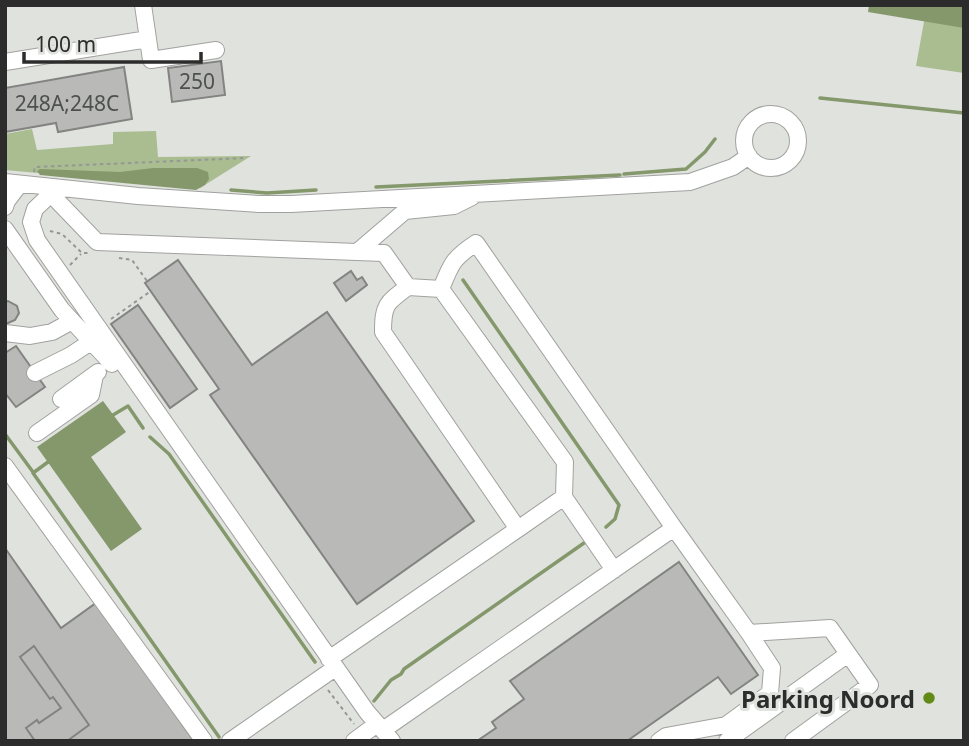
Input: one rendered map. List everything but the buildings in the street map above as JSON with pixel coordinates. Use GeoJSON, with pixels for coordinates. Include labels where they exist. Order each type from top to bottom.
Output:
{"type":"FeatureCollection","features":[{"type":"Feature","properties":{"kind":"lane"},"geometry":{"type":"LineString","coordinates":[[144,5],[151,60],[216,50]]}},
{"type":"Feature","properties":{"kind":"lane"},"geometry":{"type":"LineString","coordinates":[[5,62],[148,39]]}},
{"type":"Feature","properties":{"kind":"lane"},"geometry":{"type":"LineString","coordinates":[[5,207],[7,201],[35,187],[178,199],[291,204],[690,182],[733,167],[749,156]]}},
{"type":"Feature","properties":{"kind":"lane"},"geometry":{"type":"LineString","coordinates":[[35,187],[97,242],[384,253],[408,287]]}},
{"type":"Feature","properties":{"kind":"lane"},"geometry":{"type":"LineString","coordinates":[[35,187],[35,209],[31,222],[37,240],[366,712],[384,732]]}},
{"type":"Feature","properties":{"kind":"lane"},"geometry":{"type":"LineString","coordinates":[[357,252],[405,211],[454,206],[477,194]]}},
{"type":"Feature","properties":{"kind":"lane"},"geometry":{"type":"LineString","coordinates":[[7,229],[62,310],[111,363],[164,431],[179,442]]}},
{"type":"Feature","properties":{"kind":"lane"},"geometry":{"type":"LineString","coordinates":[[440,289],[458,254],[476,243],[772,668],[770,693],[726,725],[666,736],[659,741]]}},
{"type":"Feature","properties":{"kind":"lane"},"geometry":{"type":"LineString","coordinates":[[440,289],[408,287],[390,300],[383,313],[383,332],[518,529]]}},
{"type":"Feature","properties":{"kind":"lane"},"geometry":{"type":"LineString","coordinates":[[440,289],[565,463],[564,497],[614,570]]}},
{"type":"Feature","properties":{"kind":"lane"},"geometry":{"type":"LineString","coordinates":[[6,333],[30,336],[52,332],[72,321]]}},
{"type":"Feature","properties":{"kind":"lane"},"geometry":{"type":"LineString","coordinates":[[35,373],[92,341]]}},
{"type":"Feature","properties":{"kind":"lane"},"geometry":{"type":"LineString","coordinates":[[61,399],[111,363]]}},
{"type":"Feature","properties":{"kind":"lane"},"geometry":{"type":"LineString","coordinates":[[37,433],[91,395],[94,375]]}},
{"type":"Feature","properties":{"kind":"lane"},"geometry":{"type":"LineString","coordinates":[[5,466],[204,741]]}},
{"type":"Feature","properties":{"kind":"lane"},"geometry":{"type":"LineString","coordinates":[[230,741],[332,663],[564,497]]}},
{"type":"Feature","properties":{"kind":"lane"},"geometry":{"type":"LineString","coordinates":[[355,734],[384,732],[674,528]]}},
{"type":"Feature","properties":{"kind":"lane"},"geometry":{"type":"LineString","coordinates":[[749,633],[830,628],[870,685],[793,741]]}},
{"type":"Feature","properties":{"kind":"lane"},"geometry":{"type":"LineString","coordinates":[[727,741],[848,654]]}},
{"type":"Feature","properties":{"kind":"path"},"geometry":{"type":"LineString","coordinates":[[35,187],[35,167],[246,158]]}},
{"type":"Feature","properties":{"kind":"path"},"geometry":{"type":"LineString","coordinates":[[70,265],[82,253]]}},
{"type":"Feature","properties":{"kind":"path"},"geometry":{"type":"LineString","coordinates":[[113,323],[110,320],[151,291]]}},
{"type":"Feature","properties":{"kind":"path"},"geometry":{"type":"LineString","coordinates":[[325,686],[352,723],[355,734]]}},
{"type":"Feature","properties":{"kind":"shaded area"},"geometry":{"type":"Polygon","coordinates":[[[869,5],[964,5],[964,28],[868,12],[869,5]]]}},
{"type":"Feature","properties":{"kind":"shaded area"},"geometry":{"type":"Polygon","coordinates":[[[927,5],[964,5],[964,73],[916,66],[927,5]]]}},
{"type":"Feature","properties":{"kind":"shaded area"},"geometry":{"type":"Polygon","coordinates":[[[32,129],[37,150],[113,144],[113,132],[156,131],[158,157],[251,156],[200,188],[5,170],[5,134],[32,129]]]}},
{"type":"Feature","properties":{"kind":"shaded area"},"geometry":{"type":"Polygon","coordinates":[[[153,168],[197,168],[208,172],[209,179],[196,190],[40,175],[37,171],[120,172],[153,168]]]}},
{"type":"Feature","properties":{"kind":"shaded area"},"geometry":{"type":"Polygon","coordinates":[[[103,401],[126,432],[91,457],[142,529],[111,551],[37,447],[103,401]]]}},
{"type":"Feature","properties":{"kind":"waterway"},"geometry":{"type":"LineString","coordinates":[[820,98],[964,113]]}},
{"type":"Feature","properties":{"kind":"waterway"},"geometry":{"type":"LineString","coordinates":[[624,174],[686,169],[715,139]]}},
{"type":"Feature","properties":{"kind":"waterway"},"geometry":{"type":"LineString","coordinates":[[376,187],[620,175]]}},
{"type":"Feature","properties":{"kind":"waterway"},"geometry":{"type":"LineString","coordinates":[[231,190],[267,193],[316,190]]}},
{"type":"Feature","properties":{"kind":"waterway"},"geometry":{"type":"LineString","coordinates":[[463,280],[619,505],[615,519],[606,527]]}},
{"type":"Feature","properties":{"kind":"waterway"},"geometry":{"type":"LineString","coordinates":[[113,415],[128,406],[143,428]]}},
{"type":"Feature","properties":{"kind":"waterway"},"geometry":{"type":"LineString","coordinates":[[5,434],[33,472]]}},
{"type":"Feature","properties":{"kind":"waterway"},"geometry":{"type":"LineString","coordinates":[[150,437],[169,454],[315,662]]}},
{"type":"Feature","properties":{"kind":"waterway"},"geometry":{"type":"LineString","coordinates":[[48,462],[33,473],[219,737]]}},
{"type":"Feature","properties":{"kind":"waterway"},"geometry":{"type":"LineString","coordinates":[[374,701],[404,669],[584,543]]}},
{"type":"Feature","properties":{"kind":"place","name":"Parking Noord"},"geometry":{"type":"Point","coordinates":[929,698]}}]}
